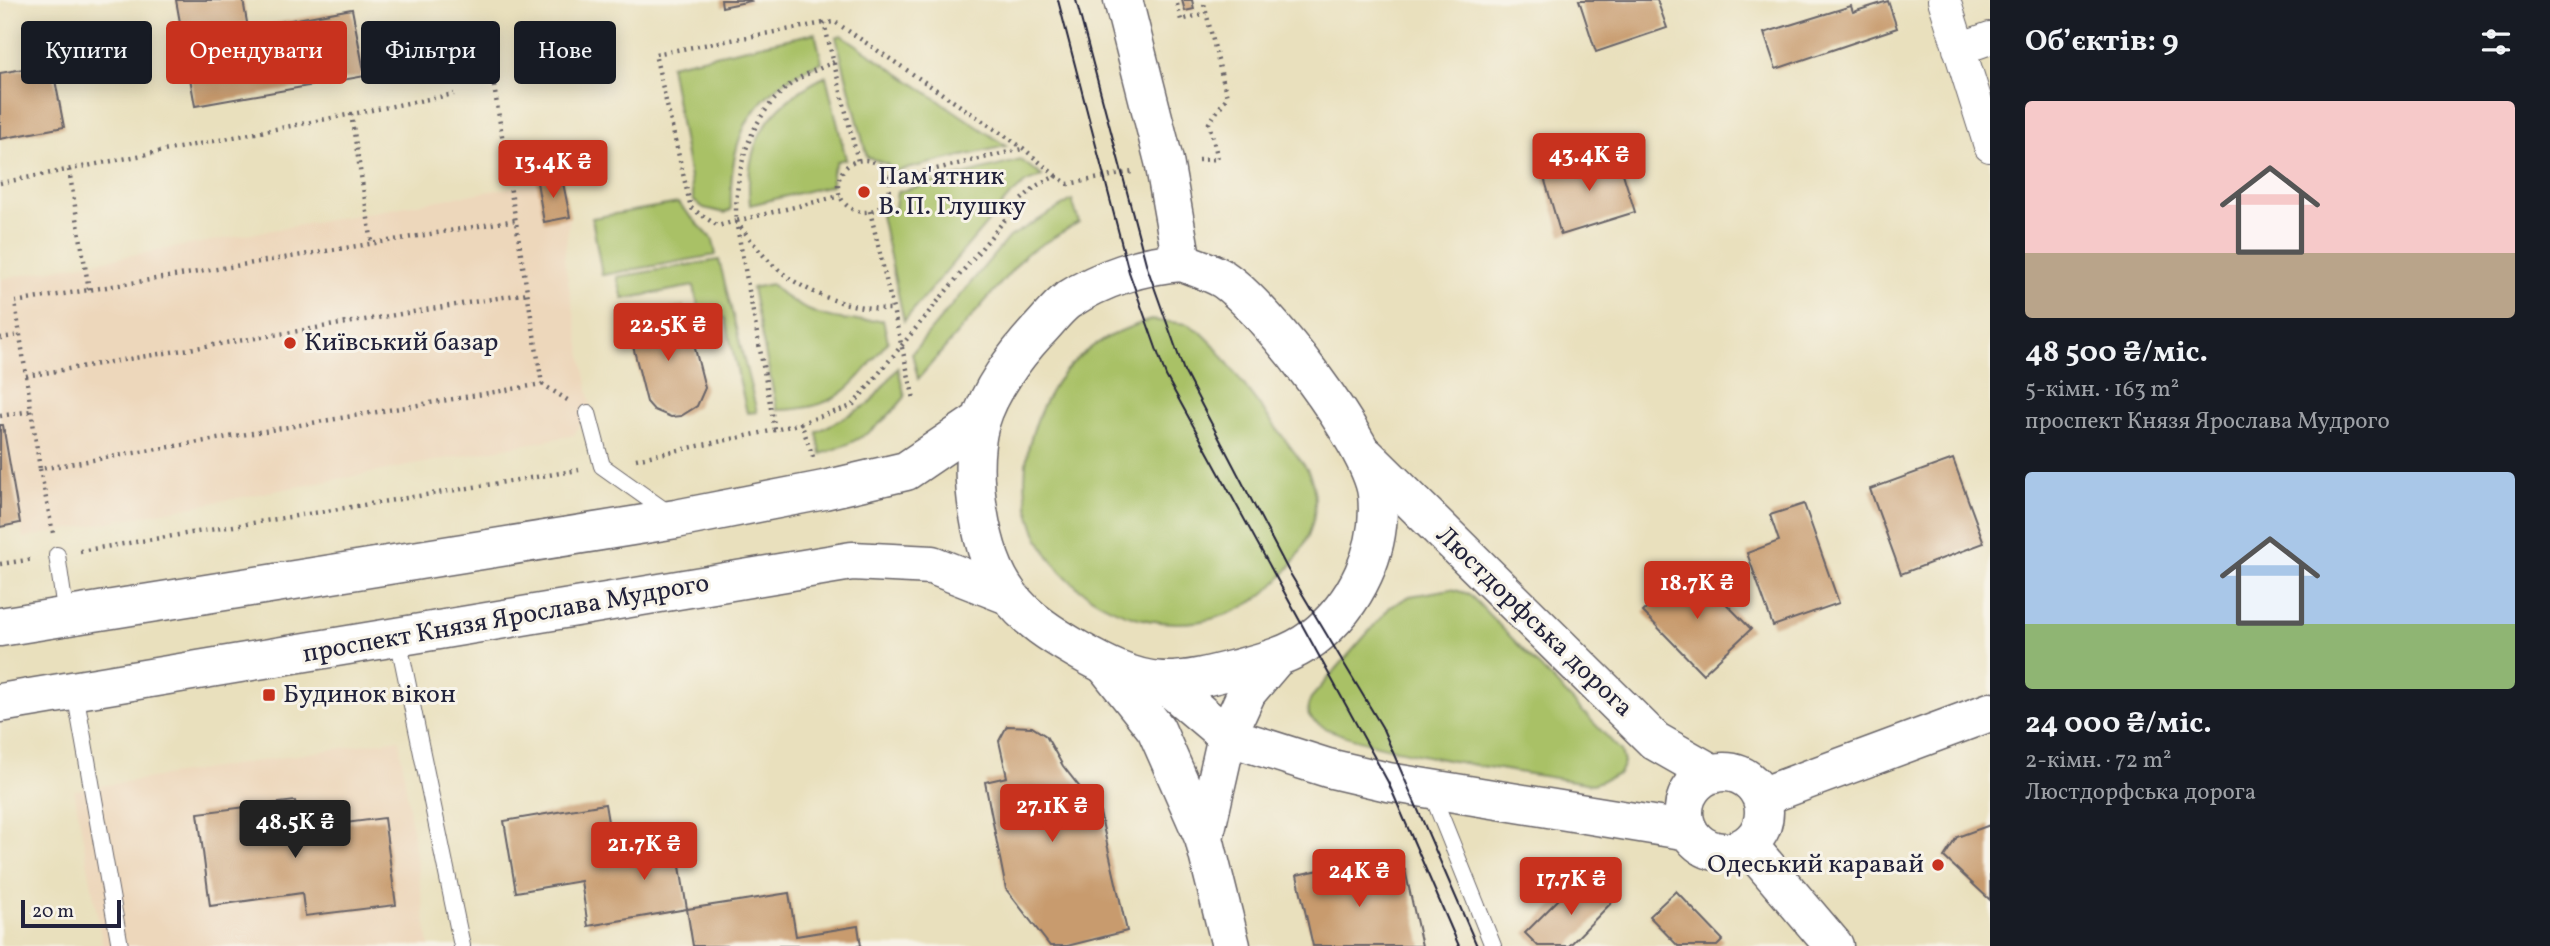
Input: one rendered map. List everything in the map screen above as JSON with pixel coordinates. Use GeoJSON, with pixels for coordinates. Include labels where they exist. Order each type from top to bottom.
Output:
{"type":"FeatureCollection","features":[{"type":"Feature","properties":{"kind":"main road"},"geometry":{"type":"LineString","coordinates":[[1123,0],[1164,161],[1182,262]]}},
{"type":"Feature","properties":{"kind":"main road"},"geometry":{"type":"LineString","coordinates":[[1182,262],[1222,278],[1245,299],[1311,374],[1366,456],[1377,490],[1378,524],[1370,560],[1347,605],[1309,642],[1276,658],[1211,676],[1163,681],[1106,666],[1036,623],[1008,595],[989,556],[981,523],[974,452],[981,420],[1022,348],[1067,301],[1129,272],[1182,262]]}},
{"type":"Feature","properties":{"kind":"main road"},"geometry":{"type":"LineString","coordinates":[[0,627],[676,519],[905,471],[981,420]]}},
{"type":"Feature","properties":{"kind":"main road","name":"Люстдорфська дорога"},"geometry":{"type":"LineString","coordinates":[[1366,456],[1655,741],[1713,774]]}},
{"type":"Feature","properties":{"kind":"main road","name":"проспект Князя Ярослава Мудрого"},"geometry":{"type":"LineString","coordinates":[[0,703],[852,561],[932,565],[1008,595]]}},
{"type":"Feature","properties":{"kind":"main road"},"geometry":{"type":"LineString","coordinates":[[1204,838],[1227,736],[1247,692],[1276,658]]}},
{"type":"Feature","properties":{"kind":"main road"},"geometry":{"type":"LineString","coordinates":[[1106,666],[1156,729],[1204,838],[1231,946]]}},
{"type":"Feature","properties":{"kind":"main road"},"geometry":{"type":"LineString","coordinates":[[1163,681],[1227,736],[1328,768],[1388,782],[1689,831]]}},
{"type":"Feature","properties":{"kind":"main road"},"geometry":{"type":"LineString","coordinates":[[1761,797],[1990,712]]}},
{"type":"Feature","properties":{"kind":"main road"},"geometry":{"type":"LineString","coordinates":[[1713,774],[1736,774],[1747,779],[1761,797],[1764,819],[1756,837],[1748,845],[1727,852],[1715,851],[1705,847],[1689,831],[1684,811],[1689,794],[1702,779],[1713,774]]}},
{"type":"Feature","properties":{"kind":"main road"},"geometry":{"type":"LineString","coordinates":[[1748,845],[1834,946]]}},
{"type":"Feature","properties":{"kind":"street"},"geometry":{"type":"LineString","coordinates":[[1944,0],[1990,146]]}},
{"type":"Feature","properties":{"kind":"street"},"geometry":{"type":"LineString","coordinates":[[1959,49],[1990,38]]}},
{"type":"Feature","properties":{"kind":"lane"},"geometry":{"type":"LineString","coordinates":[[588,412],[602,466],[676,519]]}},
{"type":"Feature","properties":{"kind":"lane"},"geometry":{"type":"LineString","coordinates":[[57,555],[66,616]]}},
{"type":"Feature","properties":{"kind":"lane"},"geometry":{"type":"LineString","coordinates":[[398,638],[462,946]]}},
{"type":"Feature","properties":{"kind":"lane"},"geometry":{"type":"LineString","coordinates":[[75,692],[120,946]]}},
{"type":"Feature","properties":{"kind":"lane"},"geometry":{"type":"LineString","coordinates":[[1429,787],[1493,946]]}},
{"type":"Feature","properties":{"kind":"path"},"geometry":{"type":"LineString","coordinates":[[1177,4],[1181,20],[1206,13]]}},
{"type":"Feature","properties":{"kind":"path"},"geometry":{"type":"LineString","coordinates":[[0,564],[602,466],[775,430],[852,406],[1021,200],[1036,186],[1056,176],[1023,148],[835,22],[655,54],[691,208],[718,226],[840,196]]}},
{"type":"Feature","properties":{"kind":"path"},"geometry":{"type":"LineString","coordinates":[[824,23],[858,161]]}},
{"type":"Feature","properties":{"kind":"path"},"geometry":{"type":"LineString","coordinates":[[775,430],[736,221],[737,179],[760,117],[775,97],[797,79],[834,62]]}},
{"type":"Feature","properties":{"kind":"path"},"geometry":{"type":"LineString","coordinates":[[40,469],[542,384],[494,86]]}},
{"type":"Feature","properties":{"kind":"path"},"geometry":{"type":"LineString","coordinates":[[0,183],[454,94]]}},
{"type":"Feature","properties":{"kind":"path"},"geometry":{"type":"LineString","coordinates":[[351,114],[372,243]]}},
{"type":"Feature","properties":{"kind":"path"},"geometry":{"type":"LineString","coordinates":[[889,180],[1023,148]]}},
{"type":"Feature","properties":{"kind":"path"},"geometry":{"type":"LineString","coordinates":[[858,161],[881,166],[889,180],[888,196],[878,208],[870,211],[849,207],[840,196],[841,174],[858,161]]}},
{"type":"Feature","properties":{"kind":"path"},"geometry":{"type":"LineString","coordinates":[[69,170],[89,290]]}},
{"type":"Feature","properties":{"kind":"path"},"geometry":{"type":"LineString","coordinates":[[870,211],[914,399]]}},
{"type":"Feature","properties":{"kind":"path"},"geometry":{"type":"LineString","coordinates":[[57,555],[40,469],[15,302],[516,220]]}},
{"type":"Feature","properties":{"kind":"path"},"geometry":{"type":"LineString","coordinates":[[736,221],[771,264],[800,285],[851,305],[892,309]]}},
{"type":"Feature","properties":{"kind":"path"},"geometry":{"type":"LineString","coordinates":[[26,376],[528,293]]}},
{"type":"Feature","properties":{"kind":"path"},"geometry":{"type":"LineString","coordinates":[[0,338],[20,335]]}},
{"type":"Feature","properties":{"kind":"path"},"geometry":{"type":"LineString","coordinates":[[0,416],[31,411]]}},
{"type":"Feature","properties":{"kind":"path"},"geometry":{"type":"LineString","coordinates":[[801,422],[816,465]]}},
{"type":"Feature","properties":{"kind":"shaded area","name":"Київський базар"},"geometry":{"type":"Polygon","coordinates":[[[562,178],[570,217],[564,259],[591,406],[574,435],[23,538],[3,425],[0,425],[0,279],[562,178]]]}},
{"type":"Feature","properties":{"kind":"shaded area"},"geometry":{"type":"Polygon","coordinates":[[[399,739],[429,946],[103,946],[74,790],[399,739]]]}},
{"type":"Feature","properties":{"kind":"green space"},"geometry":{"type":"Polygon","coordinates":[[[815,33],[822,62],[778,86],[749,118],[734,159],[731,210],[725,213],[704,208],[694,201],[670,65],[815,33]]]}},
{"type":"Feature","properties":{"kind":"green space"},"geometry":{"type":"Polygon","coordinates":[[[842,35],[1006,146],[892,172],[887,164],[867,157],[836,37],[842,35]]]}},
{"type":"Feature","properties":{"kind":"green space"},"geometry":{"type":"Polygon","coordinates":[[[826,76],[846,159],[837,161],[832,172],[832,185],[750,205],[751,161],[764,127],[775,112],[790,99],[826,76]]]}},
{"type":"Feature","properties":{"kind":"green space"},"geometry":{"type":"Polygon","coordinates":[[[1021,160],[1042,176],[1025,183],[1007,199],[904,321],[881,215],[895,209],[897,192],[1021,160]]]}},
{"type":"Feature","properties":{"kind":"green space"},"geometry":{"type":"Polygon","coordinates":[[[1072,200],[1079,222],[1026,254],[918,379],[912,353],[1008,238],[1072,200]]]}},
{"type":"Feature","properties":{"kind":"green space"},"geometry":{"type":"Polygon","coordinates":[[[678,203],[713,240],[716,255],[602,275],[592,218],[678,203]]]}},
{"type":"Feature","properties":{"kind":"green space"},"geometry":{"type":"Polygon","coordinates":[[[719,260],[757,412],[747,413],[725,318],[701,321],[694,286],[623,299],[617,277],[719,260]]]}},
{"type":"Feature","properties":{"kind":"green space"},"geometry":{"type":"Polygon","coordinates":[[[771,284],[796,304],[822,315],[851,320],[883,320],[888,341],[865,371],[843,392],[816,406],[777,410],[752,288],[771,284]]]}},
{"type":"Feature","properties":{"kind":"green space"},"geometry":{"type":"Polygon","coordinates":[[[1151,320],[1187,324],[1201,332],[1214,345],[1307,469],[1315,495],[1310,532],[1290,567],[1248,604],[1199,621],[1148,620],[1100,603],[1061,571],[1034,528],[1025,475],[1039,415],[1058,380],[1070,366],[1098,343],[1151,320]]]}},
{"type":"Feature","properties":{"kind":"green space"},"geometry":{"type":"Polygon","coordinates":[[[898,368],[905,397],[896,408],[868,433],[821,454],[817,432],[869,404],[898,368]]]}},
{"type":"Feature","properties":{"kind":"green space"},"geometry":{"type":"Polygon","coordinates":[[[1451,589],[1469,594],[1621,751],[1624,763],[1619,774],[1593,784],[1489,768],[1358,740],[1328,729],[1311,718],[1308,706],[1311,698],[1390,607],[1410,596],[1451,589]]]}},
{"type":"Feature","properties":{"kind":"building"},"geometry":{"type":"Polygon","coordinates":[[[176,0],[243,0],[247,21],[180,21],[176,0]]]}},
{"type":"Feature","properties":{"kind":"building"},"geometry":{"type":"Polygon","coordinates":[[[721,0],[750,0],[751,1],[722,7],[721,0]]]}},
{"type":"Feature","properties":{"kind":"building"},"geometry":{"type":"Polygon","coordinates":[[[1182,0],[1192,0],[1194,9],[1185,11],[1182,0]]]}},
{"type":"Feature","properties":{"kind":"building"},"geometry":{"type":"Polygon","coordinates":[[[1579,0],[1657,0],[1667,28],[1596,52],[1579,0]]]}},
{"type":"Feature","properties":{"kind":"building"},"geometry":{"type":"Polygon","coordinates":[[[1888,1],[1897,28],[1776,69],[1764,33],[1851,6],[1853,12],[1888,1]]]}},
{"type":"Feature","properties":{"kind":"building"},"geometry":{"type":"Polygon","coordinates":[[[352,9],[361,55],[361,77],[347,79],[347,21],[286,21],[352,9]]]}},
{"type":"Feature","properties":{"kind":"building"},"geometry":{"type":"Polygon","coordinates":[[[21,69],[21,84],[56,84],[64,127],[0,139],[0,73],[21,69]]]}},
{"type":"Feature","properties":{"kind":"building"},"geometry":{"type":"Polygon","coordinates":[[[191,84],[320,84],[195,106],[191,84]]]}},
{"type":"Feature","properties":{"kind":"building"},"geometry":{"type":"Polygon","coordinates":[[[1616,151],[1635,212],[1561,235],[1543,174],[1616,151]]]}},
{"type":"Feature","properties":{"kind":"building"},"geometry":{"type":"Polygon","coordinates":[[[562,178],[570,217],[544,222],[537,182],[562,178]]]}},
{"type":"Feature","properties":{"kind":"building"},"geometry":{"type":"Polygon","coordinates":[[[684,305],[705,388],[697,406],[681,416],[671,417],[654,410],[647,402],[628,326],[660,318],[659,311],[684,305]]]}},
{"type":"Feature","properties":{"kind":"building"},"geometry":{"type":"Polygon","coordinates":[[[0,425],[3,425],[20,523],[0,527],[0,425]]]}},
{"type":"Feature","properties":{"kind":"building"},"geometry":{"type":"Polygon","coordinates":[[[1953,459],[1984,543],[1901,574],[1870,489],[1953,459]]]}},
{"type":"Feature","properties":{"kind":"building"},"geometry":{"type":"Polygon","coordinates":[[[1804,504],[1839,603],[1773,626],[1747,553],[1779,541],[1770,515],[1804,504]]]}},
{"type":"Feature","properties":{"kind":"building"},"geometry":{"type":"Polygon","coordinates":[[[1690,567],[1751,629],[1703,674],[1643,612],[1690,567]]]}},
{"type":"Feature","properties":{"kind":"building"},"geometry":{"type":"Polygon","coordinates":[[[1007,726],[1032,727],[1046,736],[1063,766],[1100,813],[1127,931],[1067,946],[1050,946],[1006,889],[985,782],[1007,777],[999,741],[1007,726]]]}},
{"type":"Feature","properties":{"kind":"building"},"geometry":{"type":"Polygon","coordinates":[[[295,801],[299,829],[384,818],[396,905],[305,916],[302,893],[210,906],[198,813],[295,801]]]}},
{"type":"Feature","properties":{"kind":"building"},"geometry":{"type":"Polygon","coordinates":[[[605,804],[612,846],[675,836],[687,909],[588,926],[581,881],[516,892],[504,821],[605,804]]]}},
{"type":"Feature","properties":{"kind":"building"},"geometry":{"type":"Polygon","coordinates":[[[1990,825],[1990,900],[1944,857],[1957,837],[1990,825]]]}},
{"type":"Feature","properties":{"kind":"building"},"geometry":{"type":"Polygon","coordinates":[[[1346,864],[1350,882],[1405,870],[1422,946],[1313,946],[1297,875],[1346,864]]]}},
{"type":"Feature","properties":{"kind":"building"},"geometry":{"type":"Polygon","coordinates":[[[1596,878],[1616,898],[1569,946],[1538,946],[1525,933],[1565,893],[1573,901],[1596,878]]]}},
{"type":"Feature","properties":{"kind":"building"},"geometry":{"type":"Polygon","coordinates":[[[1676,891],[1723,940],[1717,946],[1678,946],[1649,916],[1676,891]]]}},
{"type":"Feature","properties":{"kind":"building"},"geometry":{"type":"Polygon","coordinates":[[[789,893],[796,936],[858,926],[861,946],[693,946],[687,909],[789,893]]]}},
{"type":"Feature","properties":{"kind":"tram line"},"geometry":{"type":"LineString","coordinates":[[1058,0],[1129,272],[1166,376],[1388,782],[1459,946]]}},
{"type":"Feature","properties":{"kind":"tram line"},"geometry":{"type":"LineString","coordinates":[[1076,0],[1147,267],[1184,371],[1288,570],[1382,727],[1477,946]]}},
{"type":"Feature","properties":{"kind":"place","name":"Пам'ятник В. П. Глушку"},"geometry":{"type":"Point","coordinates":[864,192]}},
{"type":"Feature","properties":{"kind":"place","name":"Київський базар"},"geometry":{"type":"Point","coordinates":[290,343]}},
{"type":"Feature","properties":{"kind":"place","name":"Будинок вікон"},"geometry":{"type":"Point","coordinates":[269,695]}},
{"type":"Feature","properties":{"kind":"place","name":"Одеський каравай"},"geometry":{"type":"Point","coordinates":[1938,865]}}]}
